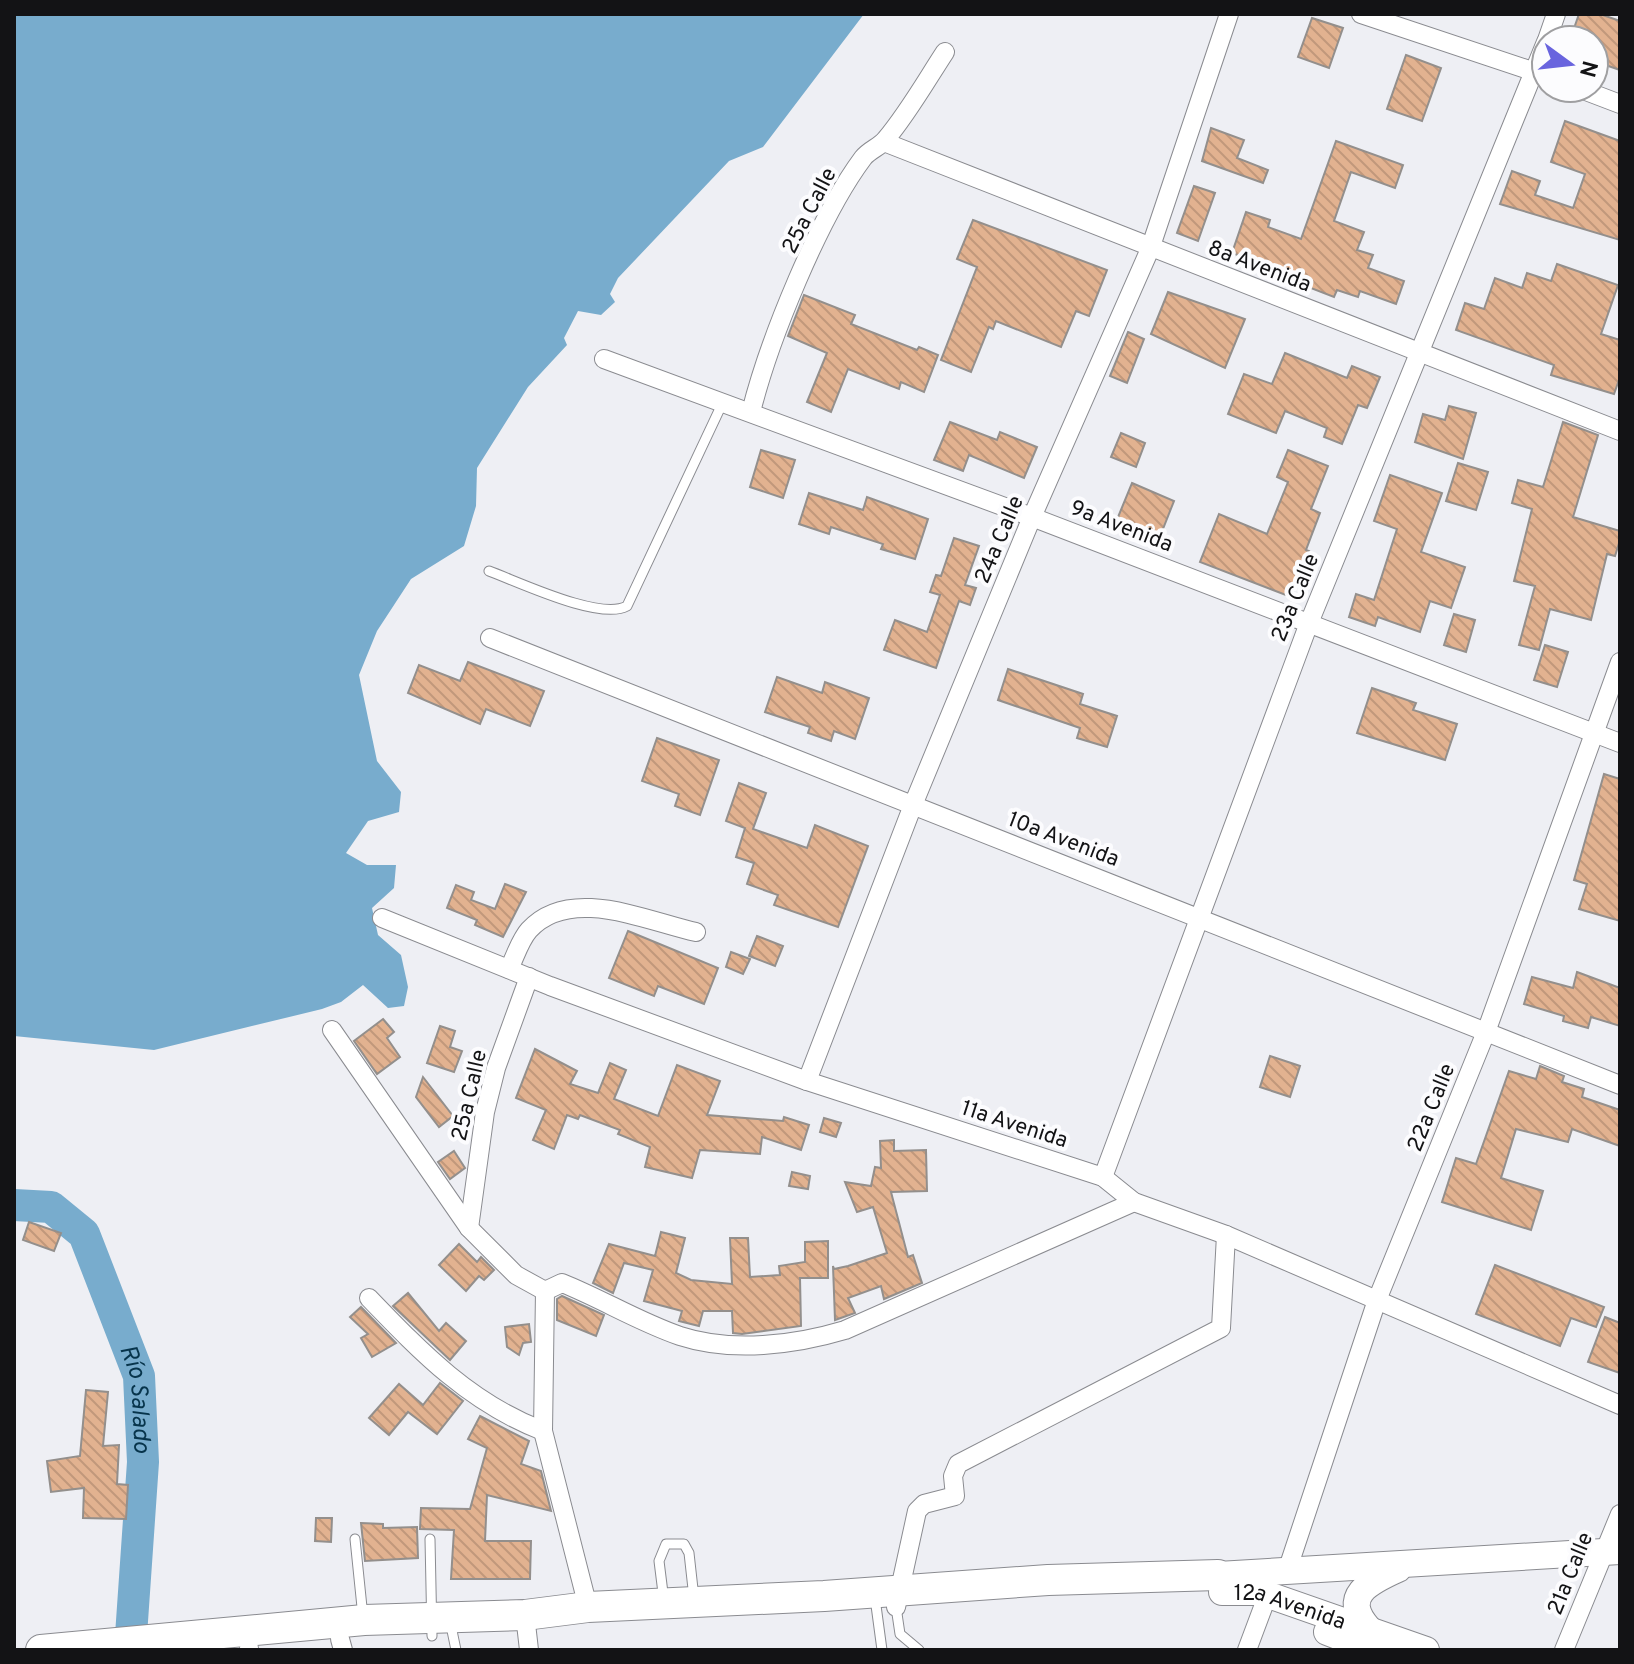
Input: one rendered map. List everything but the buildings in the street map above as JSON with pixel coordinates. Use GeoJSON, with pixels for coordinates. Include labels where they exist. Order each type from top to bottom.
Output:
{"type":"FeatureCollection","features":[{"type":"Feature","properties":{"kind":"main road"},"geometry":{"type":"LineString","coordinates":[[41,1650],[364,1620],[444,1631],[527,1633],[886,1600],[1048,1580],[1218,1584],[1287,1571],[1611,1552]]}},
{"type":"Feature","properties":{"kind":"main road"},"geometry":{"type":"LineString","coordinates":[[1371,1639],[1358,1617],[1355,1604],[1363,1588],[1409,1564]]}},
{"type":"Feature","properties":{"kind":"main road","name":"12a Avenida"},"geometry":{"type":"LineString","coordinates":[[1218,1584],[1371,1639],[1426,1650]]}},
{"type":"Feature","properties":{"kind":"main road"},"geometry":{"type":"LineString","coordinates":[[527,1633],[588,1607],[694,1601],[886,1600]]}},
{"type":"Feature","properties":{"kind":"main road"},"geometry":{"type":"LineString","coordinates":[[243,1649],[342,1645],[444,1631]]}},
{"type":"Feature","properties":{"kind":"street","name":"24a Calle"},"geometry":{"type":"LineString","coordinates":[[807,1081],[913,805],[1032,517],[1150,249],[1229,14]]}},
{"type":"Feature","properties":{"kind":"street"},"geometry":{"type":"LineString","coordinates":[[1361,14],[1530,69]]}},
{"type":"Feature","properties":{"kind":"street","name":"25a Calle"},"geometry":{"type":"LineString","coordinates":[[751,412],[787,309],[832,213],[864,156],[884,142],[945,52]]}},
{"type":"Feature","properties":{"kind":"street","name":"23a Calle"},"geometry":{"type":"LineString","coordinates":[[1103,1177],[1309,623],[1419,351],[1530,98]]}},
{"type":"Feature","properties":{"kind":"street","name":"8a Avenida"},"geometry":{"type":"LineString","coordinates":[[884,142],[1620,431]]}},
{"type":"Feature","properties":{"kind":"street","name":"9a Avenida"},"geometry":{"type":"LineString","coordinates":[[604,359],[1032,517],[1620,743]]}},
{"type":"Feature","properties":{"kind":"street","name":"10a Avenida"},"geometry":{"type":"LineString","coordinates":[[490,638],[1620,1085]]}},
{"type":"Feature","properties":{"kind":"street","name":"22a Calle"},"geometry":{"type":"LineString","coordinates":[[1287,1571],[1377,1300],[1486,1032],[1592,732],[1620,662]]}},
{"type":"Feature","properties":{"kind":"street"},"geometry":{"type":"LineString","coordinates":[[509,969],[526,933],[536,923],[570,907],[588,907],[696,932]]}},
{"type":"Feature","properties":{"kind":"street","name":"11a Avenida"},"geometry":{"type":"LineString","coordinates":[[382,918],[529,977],[807,1081],[1103,1177],[1134,1202],[1226,1235],[1620,1405]]}},
{"type":"Feature","properties":{"kind":"street","name":"25a Calle"},"geometry":{"type":"LineString","coordinates":[[469,1228],[485,1112],[496,1068],[529,977]]}},
{"type":"Feature","properties":{"kind":"street"},"geometry":{"type":"LineString","coordinates":[[332,1030],[469,1228],[516,1275],[545,1291]]}},
{"type":"Feature","properties":{"kind":"street"},"geometry":{"type":"LineString","coordinates":[[545,1291],[562,1283],[683,1337],[720,1343],[803,1343],[845,1330],[1134,1202]]}},
{"type":"Feature","properties":{"kind":"street"},"geometry":{"type":"LineString","coordinates":[[886,1600],[919,1506],[955,1496],[953,1476],[958,1464],[1218,1332],[1223,1324],[1226,1235]]}},
{"type":"Feature","properties":{"kind":"street"},"geometry":{"type":"LineString","coordinates":[[545,1291],[543,1431],[588,1607]]}},
{"type":"Feature","properties":{"kind":"street"},"geometry":{"type":"LineString","coordinates":[[369,1298],[433,1364],[478,1400],[506,1417],[543,1431]]}},
{"type":"Feature","properties":{"kind":"street","name":"21a Calle"},"geometry":{"type":"LineString","coordinates":[[1564,1650],[1611,1552],[1620,1514]]}},
{"type":"Feature","properties":{"kind":"street"},"geometry":{"type":"LineString","coordinates":[[1247,1650],[1265,1602]]}},
{"type":"Feature","properties":{"kind":"lane"},"geometry":{"type":"LineString","coordinates":[[489,571],[595,609],[619,610],[627,606],[723,402]]}},
{"type":"Feature","properties":{"kind":"lane"},"geometry":{"type":"LineString","coordinates":[[355,1539],[364,1620]]}},
{"type":"Feature","properties":{"kind":"lane"},"geometry":{"type":"LineString","coordinates":[[430,1539],[444,1631]]}},
{"type":"Feature","properties":{"kind":"lane"},"geometry":{"type":"LineString","coordinates":[[664,1604],[659,1561],[666,1544],[674,1541],[684,1544],[689,1553],[694,1601]]}},
{"type":"Feature","properties":{"kind":"lane"},"geometry":{"type":"LineString","coordinates":[[882,1650],[886,1600]]}},
{"type":"Feature","properties":{"kind":"lane"},"geometry":{"type":"LineString","coordinates":[[886,1600],[900,1634],[919,1650]]}},
{"type":"Feature","properties":{"kind":"water"},"geometry":{"type":"Polygon","coordinates":[[[14,14],[864,14],[763,147],[729,161],[618,278],[610,294],[615,302],[601,315],[578,311],[564,338],[567,345],[528,387],[477,468],[476,506],[464,546],[411,579],[377,631],[359,675],[377,761],[401,792],[399,812],[368,821],[346,853],[367,865],[396,865],[394,888],[372,908],[378,935],[401,955],[408,987],[404,1006],[388,1008],[363,985],[341,1002],[322,1009],[154,1050],[14,1036],[14,14]]]}},
{"type":"Feature","properties":{"kind":"waterway","name":"Río Salado"},"geometry":{"type":"LineString","coordinates":[[14,1205],[51,1207],[84,1234],[139,1376],[143,1462],[130,1650]]}}]}
